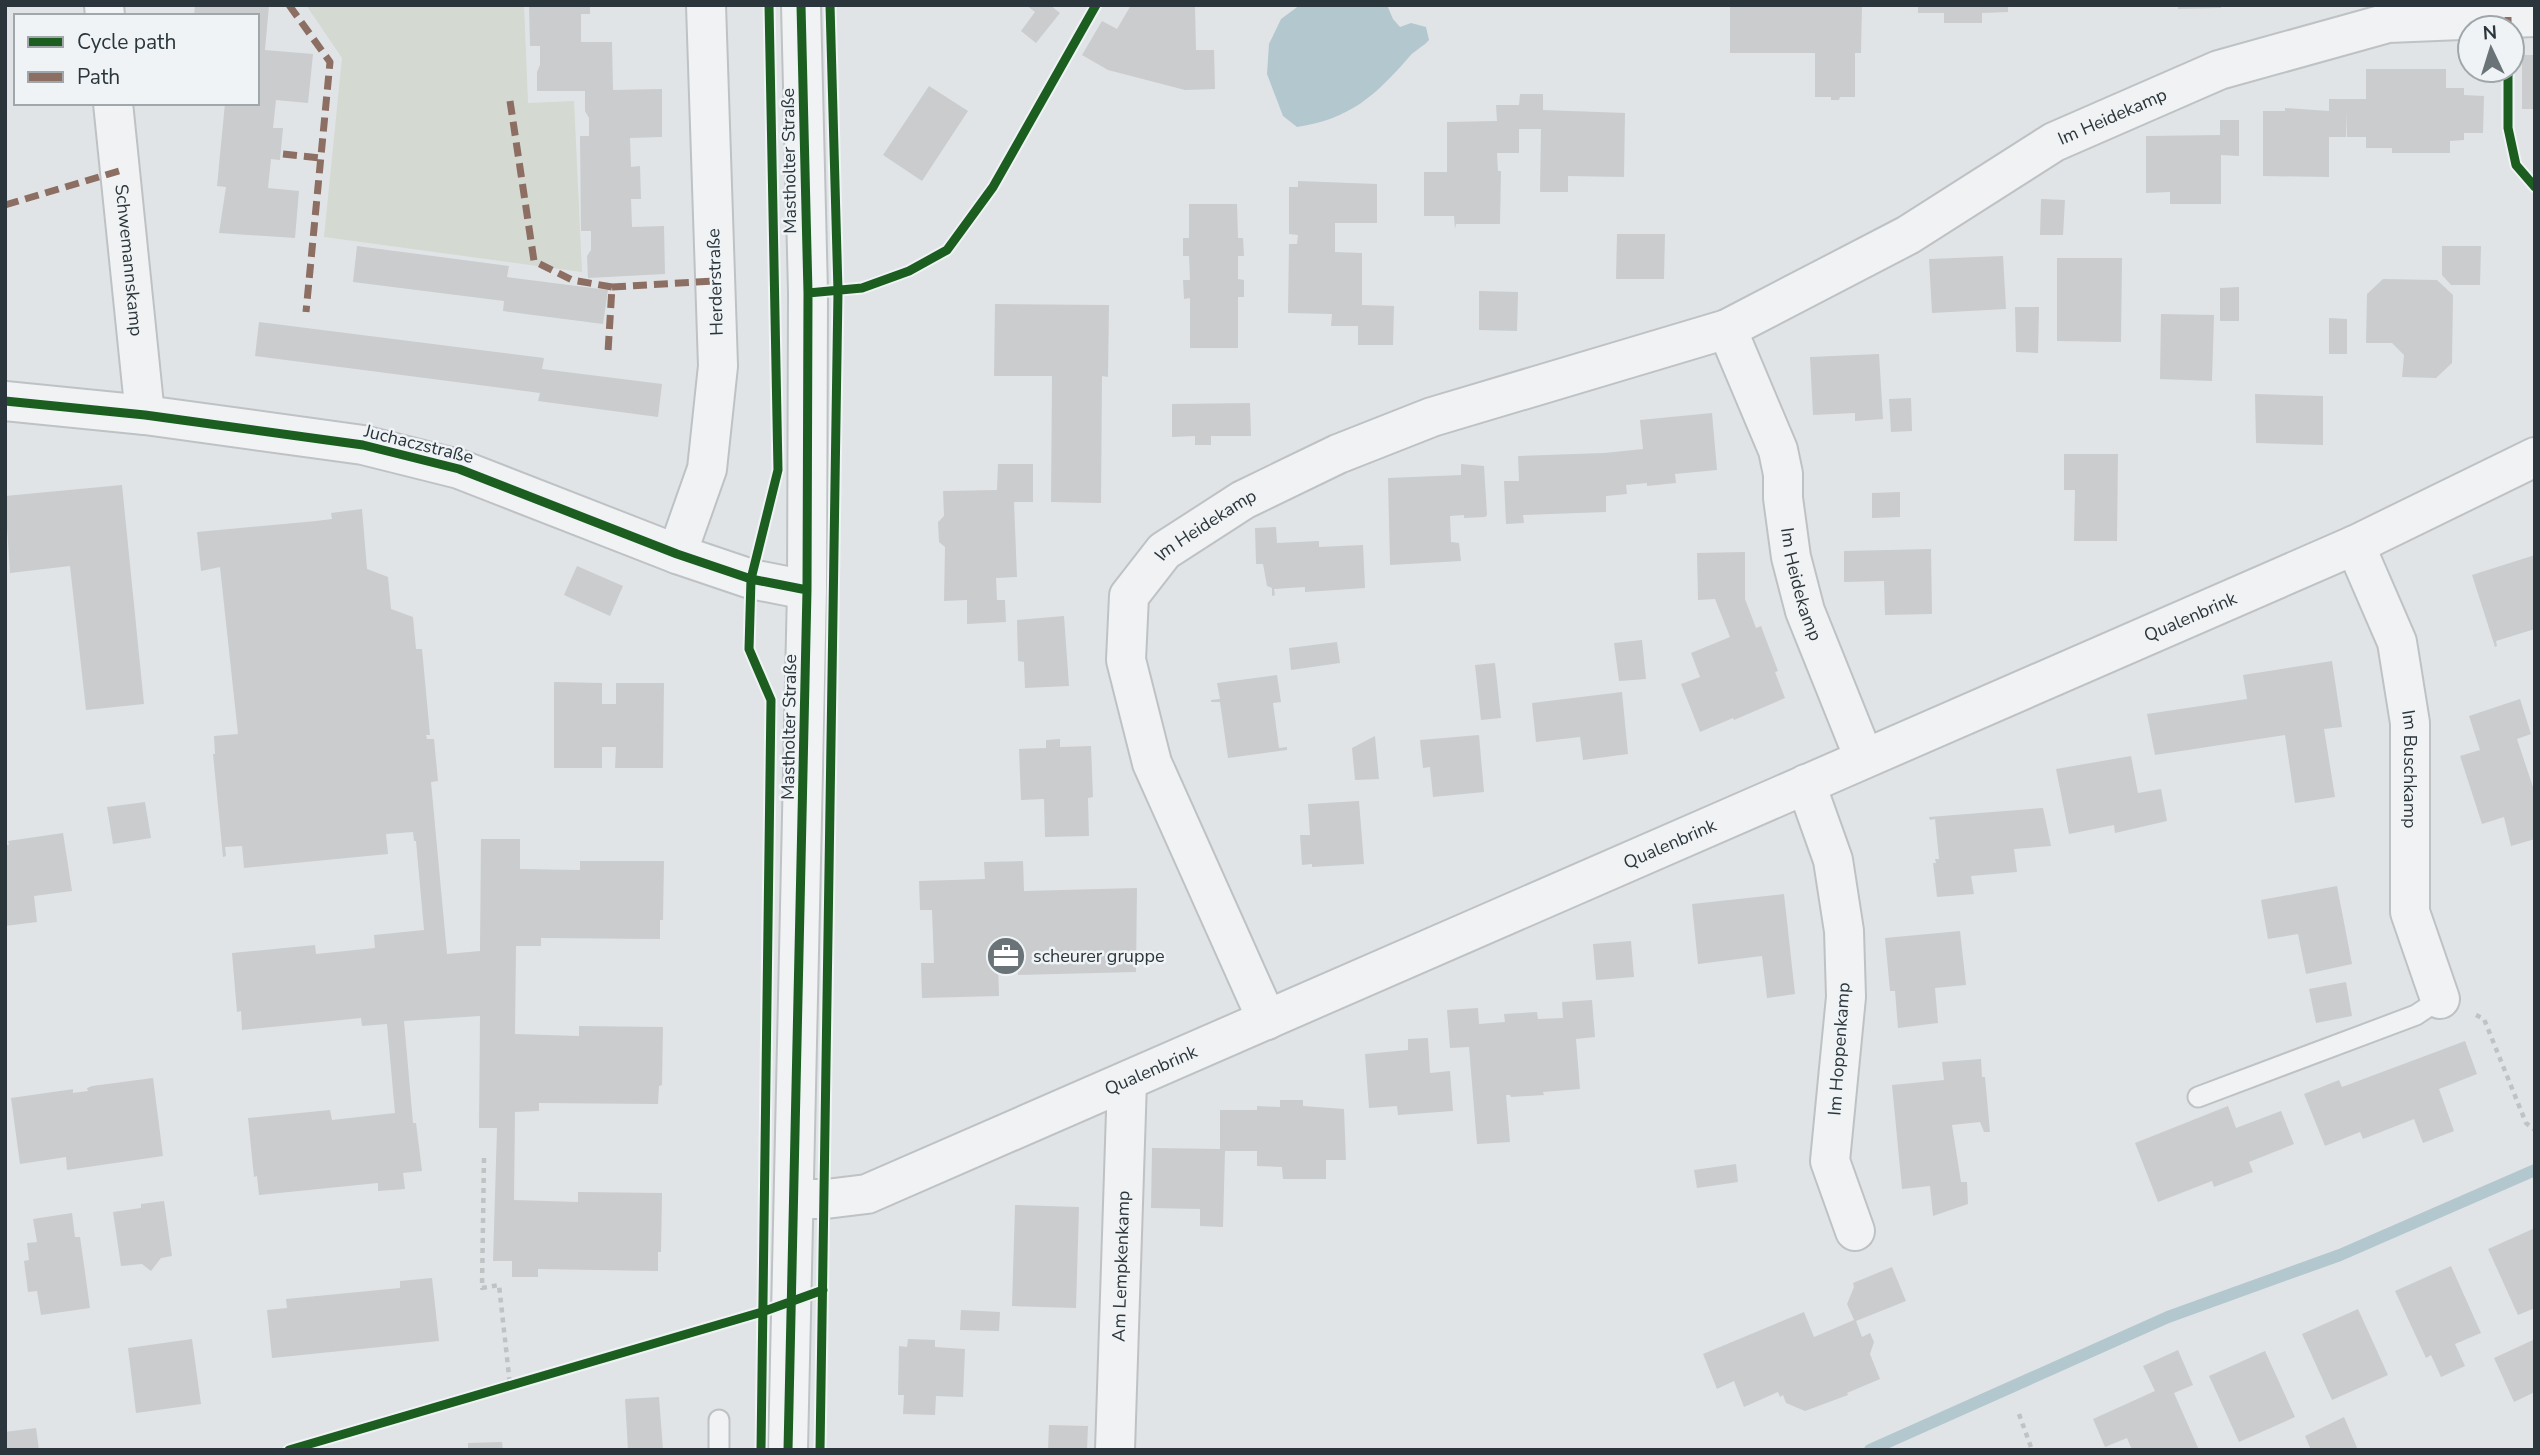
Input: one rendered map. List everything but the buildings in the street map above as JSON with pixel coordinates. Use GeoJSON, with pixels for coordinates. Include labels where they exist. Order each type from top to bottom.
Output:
{"type":"FeatureCollection","features":[{"type":"Feature","properties":{"kind":"street","name":"Herderstraße"},"geometry":{"type":"LineString","coordinates":[[677,554],[707,468],[718,366],[706,5]]}},
{"type":"Feature","properties":{"kind":"street","name":"Mastholter Straße"},"geometry":{"type":"LineString","coordinates":[[788,1450],[807,590],[808,293],[801,5]]}},
{"type":"Feature","properties":{"kind":"street","name":"Im Heidekamp"},"geometry":{"type":"LineString","coordinates":[[1267,1020],[1152,763],[1126,660],[1129,596],[1164,551],[1243,500],[1338,454],[1432,417],[1727,329],[1908,235],[2054,142],[2220,70],[2388,23],[2535,17]]}},
{"type":"Feature","properties":{"kind":"street","name":"Schwemannskamp"},"geometry":{"type":"LineString","coordinates":[[113,105],[145,415]]}},
{"type":"Feature","properties":{"kind":"street","name":"Im Heidekamp"},"geometry":{"type":"LineString","coordinates":[[1727,329],[1778,450],[1791,557],[1805,611],[1864,758]]}},
{"type":"Feature","properties":{"kind":"street","name":"Juchaczstraße"},"geometry":{"type":"LineString","coordinates":[[5,401],[145,415],[363,445],[460,468],[677,554],[751,579],[807,590]]}},
{"type":"Feature","properties":{"kind":"street","name":"Qualenbrink"},"geometry":{"type":"LineString","coordinates":[[795,1199],[826,1199],[867,1194],[2355,545],[2535,457]]}},
{"type":"Feature","properties":{"kind":"street","name":"Im Buschkamp"},"geometry":{"type":"LineString","coordinates":[[2355,545],[2397,642],[2410,723],[2410,912],[2440,999]]}},
{"type":"Feature","properties":{"kind":"street","name":"Im Hoppenkamp"},"geometry":{"type":"LineString","coordinates":[[1806,784],[1833,860],[1844,931],[1846,997],[1830,1161],[1855,1231]]}},
{"type":"Feature","properties":{"kind":"street","name":"Am Lempkenkamp"},"geometry":{"type":"LineString","coordinates":[[1115,1450],[1127,1082]]}},
{"type":"Feature","properties":{"kind":"lane"},"geometry":{"type":"LineString","coordinates":[[2198,1097],[2416,1015],[2440,999]]}},
{"type":"Feature","properties":{"kind":"lane"},"geometry":{"type":"LineString","coordinates":[[719,1420],[719,1450]]}},
{"type":"Feature","properties":{"kind":"path"},"geometry":{"type":"LineString","coordinates":[[2440,999],[2484,1019],[2526,1123],[2535,1130]]}},
{"type":"Feature","properties":{"kind":"path"},"geometry":{"type":"LineString","coordinates":[[484,1158],[482,1288],[499,1285],[510,1385]]}},
{"type":"Feature","properties":{"kind":"path"},"geometry":{"type":"LineString","coordinates":[[2019,1414],[2032,1450]]}},
{"type":"Feature","properties":{"kind":"shaded area"},"geometry":{"type":"Polygon","coordinates":[[[306,5],[524,5],[528,103],[574,101],[582,272],[324,237],[342,58],[306,5]]]}},
{"type":"Feature","properties":{"kind":"shaded area"},"geometry":{"type":"Polygon","coordinates":[[[1300,5],[1387,5],[1400,27],[1411,23],[1426,27],[1429,40],[1360,104],[1332,118],[1297,127],[1283,116],[1267,74],[1269,44],[1281,19],[1300,5]]]}},
{"type":"Feature","properties":{"kind":"waterway"},"geometry":{"type":"LineString","coordinates":[[1870,1450],[2168,1317],[2340,1255],[2535,1170]]}},
{"type":"Feature","properties":{"kind":"marked path"},"geometry":{"type":"LineString","coordinates":[[289,5],[330,62],[306,312]]}},
{"type":"Feature","properties":{"kind":"marked path"},"geometry":{"type":"LineString","coordinates":[[510,101],[534,261],[572,280],[612,287],[608,352]]}},
{"type":"Feature","properties":{"kind":"marked path"},"geometry":{"type":"LineString","coordinates":[[283,154],[321,158]]}},
{"type":"Feature","properties":{"kind":"marked path"},"geometry":{"type":"LineString","coordinates":[[5,205],[119,171]]}},
{"type":"Feature","properties":{"kind":"marked path"},"geometry":{"type":"LineString","coordinates":[[612,287],[715,281]]}},
{"type":"Feature","properties":{"kind":"cycle path"},"geometry":{"type":"LineString","coordinates":[[761,1450],[771,700],[749,649],[751,579],[778,470],[769,5]]}},
{"type":"Feature","properties":{"kind":"cycle path"},"geometry":{"type":"LineString","coordinates":[[788,1450],[807,590],[808,293],[801,5]]}},
{"type":"Feature","properties":{"kind":"cycle path"},"geometry":{"type":"LineString","coordinates":[[820,1450],[838,291],[830,5]]}},
{"type":"Feature","properties":{"kind":"cycle path"},"geometry":{"type":"LineString","coordinates":[[808,293],[862,288],[909,271],[947,250],[993,187],[1096,5]]}},
{"type":"Feature","properties":{"kind":"cycle path"},"geometry":{"type":"LineString","coordinates":[[2508,84],[2508,128],[2516,165],[2535,187]]}},
{"type":"Feature","properties":{"kind":"cycle path"},"geometry":{"type":"LineString","coordinates":[[5,401],[145,415],[363,445],[459,469],[677,554],[751,579],[807,590]]}},
{"type":"Feature","properties":{"kind":"cycle path"},"geometry":{"type":"LineString","coordinates":[[289,1450],[762,1312],[823,1290]]}},
{"type":"Feature","properties":{"kind":"place","name":"scheurer gruppe"},"geometry":{"type":"Point","coordinates":[1006,956]}}]}
